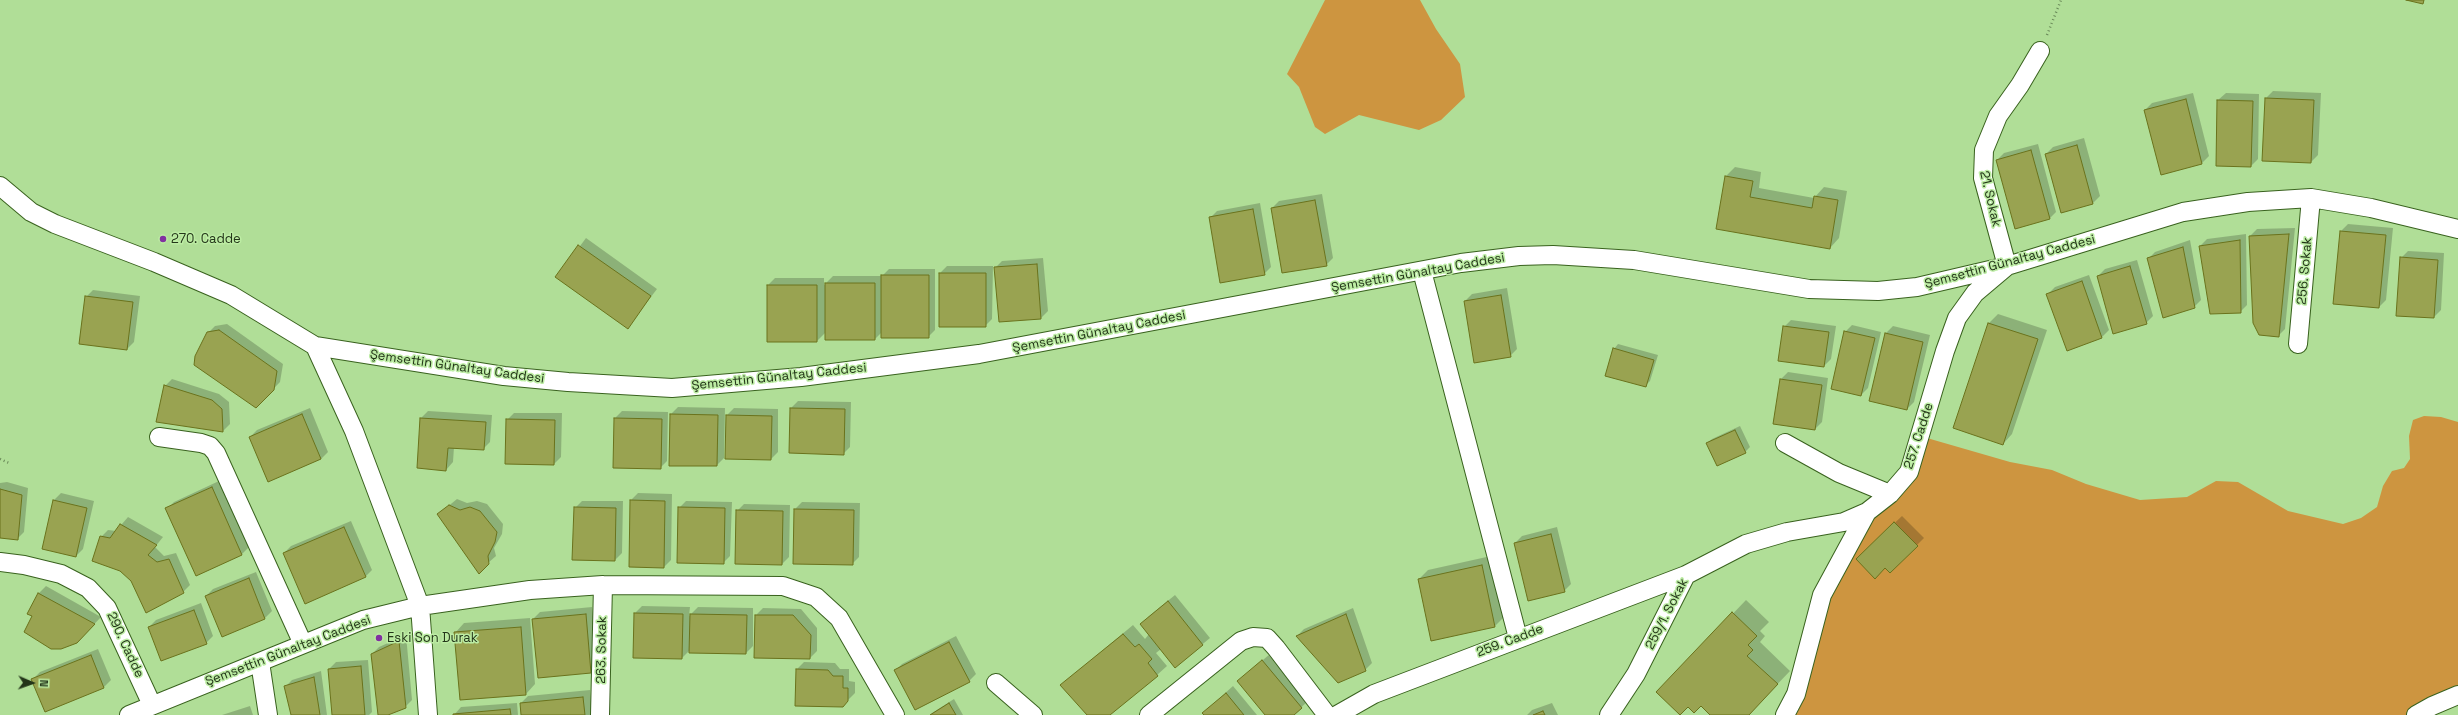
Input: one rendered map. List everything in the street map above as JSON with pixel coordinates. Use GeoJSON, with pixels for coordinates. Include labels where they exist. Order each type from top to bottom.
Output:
{"type":"FeatureCollection","features":[{"type":"Feature","properties":{"kind":"street","name":"21. Sokak"},"geometry":{"type":"LineString","coordinates":[[2006,266],[1983,178],[1984,150],[1998,116],[2020,85],[2040,51]]}},
{"type":"Feature","properties":{"kind":"street"},"geometry":{"type":"LineString","coordinates":[[0,186],[31,212],[55,224],[154,262],[232,295],[315,346],[354,431],[420,606],[428,715]]}},
{"type":"Feature","properties":{"kind":"street","name":"Şemsettin Günaltay Caddesi"},"geometry":{"type":"LineString","coordinates":[[315,346],[504,376],[568,382],[672,388],[801,377],[979,354],[1422,271],[1519,256],[1553,255],[1634,260],[1809,289],[1878,291],[1917,287],[2006,266],[2183,212],[2248,202],[2311,198],[2371,208],[2458,230]]}},
{"type":"Feature","properties":{"kind":"street","name":"256. Sokak"},"geometry":{"type":"LineString","coordinates":[[2298,344],[2311,198]]}},
{"type":"Feature","properties":{"kind":"street","name":"257. Cadde"},"geometry":{"type":"LineString","coordinates":[[1785,715],[1796,694],[1822,595],[1867,512],[1890,494],[1909,472],[1945,351],[1957,318],[1975,293],[2006,266]]}},
{"type":"Feature","properties":{"kind":"street"},"geometry":{"type":"LineString","coordinates":[[1422,271],[1518,638]]}},
{"type":"Feature","properties":{"kind":"street"},"geometry":{"type":"LineString","coordinates":[[160,437],[201,443],[210,446],[216,453],[303,644]]}},
{"type":"Feature","properties":{"kind":"street"},"geometry":{"type":"LineString","coordinates":[[1785,443],[1839,473],[1890,494]]}},
{"type":"Feature","properties":{"kind":"street","name":"259/1. Sokak"},"geometry":{"type":"LineString","coordinates":[[1609,715],[1636,674],[1686,575],[1746,544],[1787,532],[1844,522],[1867,512]]}},
{"type":"Feature","properties":{"kind":"street","name":"290. Cadde"},"geometry":{"type":"LineString","coordinates":[[0,562],[24,565],[61,574],[88,588],[107,608],[152,705]]}},
{"type":"Feature","properties":{"kind":"street","name":"259. Cadde"},"geometry":{"type":"LineString","coordinates":[[1337,715],[1374,694],[1686,575]]}},
{"type":"Feature","properties":{"kind":"street","name":"Şemsettin Günaltay Caddesi"},"geometry":{"type":"LineString","coordinates":[[129,715],[364,620],[420,606],[530,590],[603,585],[783,586],[816,598],[839,618],[895,715]]}},
{"type":"Feature","properties":{"kind":"street","name":"263. Sokak"},"geometry":{"type":"LineString","coordinates":[[600,715],[603,585]]}},
{"type":"Feature","properties":{"kind":"street"},"geometry":{"type":"LineString","coordinates":[[1149,715],[1242,641],[1253,637],[1266,638],[1276,648],[1327,715]]}},
{"type":"Feature","properties":{"kind":"street"},"geometry":{"type":"LineString","coordinates":[[260,662],[268,715]]}},
{"type":"Feature","properties":{"kind":"street"},"geometry":{"type":"LineString","coordinates":[[996,683],[1033,715]]}},
{"type":"Feature","properties":{"kind":"street"},"geometry":{"type":"LineString","coordinates":[[2416,715],[2432,706],[2458,695]]}},
{"type":"Feature","properties":{"kind":"path"},"geometry":{"type":"LineString","coordinates":[[2040,51],[2061,0]]}},
{"type":"Feature","properties":{"kind":"path"},"geometry":{"type":"LineString","coordinates":[[0,458],[9,463]]}},
{"type":"Feature","properties":{"kind":"shaded area"},"geometry":{"type":"Polygon","coordinates":[[[1325,0],[1420,0],[1436,29],[1460,64],[1465,97],[1441,120],[1419,130],[1359,115],[1325,134],[1315,127],[1299,87],[1287,74],[1325,0]]]}},
{"type":"Feature","properties":{"kind":"shaded area"},"geometry":{"type":"Polygon","coordinates":[[[2424,416],[2441,417],[2458,422],[2458,695],[2416,715],[1785,715],[1822,595],[1890,494],[1920,436],[2010,462],[2052,470],[2086,484],[2140,500],[2187,497],[2216,481],[2238,482],[2288,511],[2343,524],[2361,518],[2377,507],[2383,486],[2392,471],[2404,468],[2410,459],[2409,436],[2413,420],[2424,416]]]}},
{"type":"Feature","properties":{"kind":"building"},"geometry":{"type":"Polygon","coordinates":[[[2406,0],[2424,0],[2423,4],[2406,0]]]}},
{"type":"Feature","properties":{"kind":"building"},"geometry":{"type":"Polygon","coordinates":[[[2265,98],[2314,100],[2311,163],[2262,161],[2265,98]]]}},
{"type":"Feature","properties":{"kind":"building"},"geometry":{"type":"Polygon","coordinates":[[[2186,99],[2202,164],[2161,175],[2144,110],[2186,99]]]}},
{"type":"Feature","properties":{"kind":"building"},"geometry":{"type":"Polygon","coordinates":[[[2217,100],[2253,101],[2251,167],[2216,166],[2217,100]]]}},
{"type":"Feature","properties":{"kind":"building"},"geometry":{"type":"Polygon","coordinates":[[[2077,145],[2093,204],[2061,213],[2045,154],[2077,145]]]}},
{"type":"Feature","properties":{"kind":"building"},"geometry":{"type":"Polygon","coordinates":[[[2031,150],[2050,219],[2015,229],[1996,160],[2031,150]]]}},
{"type":"Feature","properties":{"kind":"building"},"geometry":{"type":"Polygon","coordinates":[[[1725,176],[1753,181],[1750,197],[1812,208],[1814,196],[1838,200],[1830,249],[1716,229],[1725,176]]]}},
{"type":"Feature","properties":{"kind":"building"},"geometry":{"type":"Polygon","coordinates":[[[1315,200],[1327,266],[1282,273],[1271,208],[1315,200]]]}},
{"type":"Feature","properties":{"kind":"building"},"geometry":{"type":"Polygon","coordinates":[[[1253,209],[1265,275],[1220,283],[1209,217],[1253,209]]]}},
{"type":"Feature","properties":{"kind":"building"},"geometry":{"type":"Polygon","coordinates":[[[2340,231],[2386,235],[2379,308],[2333,304],[2340,231]]]}},
{"type":"Feature","properties":{"kind":"building"},"geometry":{"type":"Polygon","coordinates":[[[2289,234],[2279,337],[2259,335],[2253,323],[2249,236],[2289,234]]]}},
{"type":"Feature","properties":{"kind":"building"},"geometry":{"type":"Polygon","coordinates":[[[2240,240],[2241,313],[2210,314],[2199,246],[2240,240]]]}},
{"type":"Feature","properties":{"kind":"building"},"geometry":{"type":"Polygon","coordinates":[[[578,245],[651,296],[628,329],[555,277],[578,245]]]}},
{"type":"Feature","properties":{"kind":"building"},"geometry":{"type":"Polygon","coordinates":[[[2183,247],[2195,308],[2163,318],[2147,258],[2183,247]]]}},
{"type":"Feature","properties":{"kind":"building"},"geometry":{"type":"Polygon","coordinates":[[[2400,257],[2438,260],[2434,318],[2396,316],[2400,257]]]}},
{"type":"Feature","properties":{"kind":"building"},"geometry":{"type":"Polygon","coordinates":[[[1037,264],[1041,319],[999,322],[994,267],[1037,264]]]}},
{"type":"Feature","properties":{"kind":"building"},"geometry":{"type":"Polygon","coordinates":[[[2130,266],[2147,324],[2113,334],[2097,276],[2130,266]]]}},
{"type":"Feature","properties":{"kind":"building"},"geometry":{"type":"Polygon","coordinates":[[[939,273],[986,273],[986,327],[939,327],[939,273]]]}},
{"type":"Feature","properties":{"kind":"building"},"geometry":{"type":"Polygon","coordinates":[[[881,275],[929,275],[929,338],[881,338],[881,275]]]}},
{"type":"Feature","properties":{"kind":"building"},"geometry":{"type":"Polygon","coordinates":[[[2082,281],[2102,338],[2067,351],[2046,294],[2082,281]]]}},
{"type":"Feature","properties":{"kind":"building"},"geometry":{"type":"Polygon","coordinates":[[[825,283],[875,283],[875,340],[825,340],[825,283]]]}},
{"type":"Feature","properties":{"kind":"building"},"geometry":{"type":"Polygon","coordinates":[[[767,285],[817,285],[817,342],[767,342],[767,285]]]}},
{"type":"Feature","properties":{"kind":"building"},"geometry":{"type":"Polygon","coordinates":[[[1501,295],[1511,357],[1474,363],[1464,301],[1501,295]]]}},
{"type":"Feature","properties":{"kind":"building"},"geometry":{"type":"Polygon","coordinates":[[[85,296],[133,302],[127,350],[79,344],[85,296]]]}},
{"type":"Feature","properties":{"kind":"building"},"geometry":{"type":"Polygon","coordinates":[[[1988,323],[2038,339],[2003,445],[1953,428],[1988,323]]]}},
{"type":"Feature","properties":{"kind":"building"},"geometry":{"type":"Polygon","coordinates":[[[1783,326],[1829,332],[1824,367],[1778,361],[1783,326]]]}},
{"type":"Feature","properties":{"kind":"building"},"geometry":{"type":"Polygon","coordinates":[[[219,330],[277,371],[274,390],[256,408],[194,365],[195,356],[207,332],[219,330]]]}},
{"type":"Feature","properties":{"kind":"building"},"geometry":{"type":"Polygon","coordinates":[[[1844,331],[1875,338],[1861,396],[1831,389],[1844,331]]]}},
{"type":"Feature","properties":{"kind":"building"},"geometry":{"type":"Polygon","coordinates":[[[1885,333],[1923,342],[1907,410],[1869,401],[1885,333]]]}},
{"type":"Feature","properties":{"kind":"building"},"geometry":{"type":"Polygon","coordinates":[[[1613,348],[1654,360],[1646,387],[1605,376],[1613,348]]]}},
{"type":"Feature","properties":{"kind":"building"},"geometry":{"type":"Polygon","coordinates":[[[1780,379],[1822,385],[1815,430],[1773,424],[1780,379]]]}},
{"type":"Feature","properties":{"kind":"building"},"geometry":{"type":"Polygon","coordinates":[[[164,385],[212,400],[222,409],[223,432],[156,422],[164,385]]]}},
{"type":"Feature","properties":{"kind":"building"},"geometry":{"type":"Polygon","coordinates":[[[790,408],[845,409],[844,455],[789,453],[790,408]]]}},
{"type":"Feature","properties":{"kind":"building"},"geometry":{"type":"Polygon","coordinates":[[[302,414],[321,459],[268,482],[249,437],[302,414]]]}},
{"type":"Feature","properties":{"kind":"building"},"geometry":{"type":"Polygon","coordinates":[[[670,414],[718,415],[717,466],[669,466],[670,414]]]}},
{"type":"Feature","properties":{"kind":"building"},"geometry":{"type":"Polygon","coordinates":[[[726,415],[772,416],[771,460],[725,459],[726,415]]]}},
{"type":"Feature","properties":{"kind":"building"},"geometry":{"type":"Polygon","coordinates":[[[420,418],[486,422],[484,450],[448,448],[446,471],[417,468],[420,418]]]}},
{"type":"Feature","properties":{"kind":"building"},"geometry":{"type":"Polygon","coordinates":[[[614,418],[662,419],[661,469],[613,468],[614,418]]]}},
{"type":"Feature","properties":{"kind":"building"},"geometry":{"type":"Polygon","coordinates":[[[506,419],[555,420],[554,465],[505,464],[506,419]]]}},
{"type":"Feature","properties":{"kind":"building"},"geometry":{"type":"Polygon","coordinates":[[[1735,430],[1746,453],[1717,466],[1706,443],[1735,430]]]}},
{"type":"Feature","properties":{"kind":"building"},"geometry":{"type":"Polygon","coordinates":[[[212,487],[242,555],[196,576],[165,508],[212,487]]]}},
{"type":"Feature","properties":{"kind":"building"},"geometry":{"type":"Polygon","coordinates":[[[0,489],[22,495],[18,540],[0,538],[0,489]]]}},
{"type":"Feature","properties":{"kind":"building"},"geometry":{"type":"Polygon","coordinates":[[[53,500],[87,508],[76,557],[42,549],[53,500]]]}},
{"type":"Feature","properties":{"kind":"building"},"geometry":{"type":"Polygon","coordinates":[[[630,500],[665,501],[664,568],[629,567],[630,500]]]}},
{"type":"Feature","properties":{"kind":"building"},"geometry":{"type":"Polygon","coordinates":[[[449,505],[460,510],[470,507],[480,511],[497,532],[495,542],[488,556],[489,564],[479,574],[437,514],[449,505]]]}},
{"type":"Feature","properties":{"kind":"building"},"geometry":{"type":"Polygon","coordinates":[[[574,507],[616,508],[615,561],[572,560],[574,507]]]}},
{"type":"Feature","properties":{"kind":"building"},"geometry":{"type":"Polygon","coordinates":[[[678,507],[725,508],[724,564],[677,563],[678,507]]]}},
{"type":"Feature","properties":{"kind":"building"},"geometry":{"type":"Polygon","coordinates":[[[794,509],[854,510],[853,565],[793,564],[794,509]]]}},
{"type":"Feature","properties":{"kind":"building"},"geometry":{"type":"Polygon","coordinates":[[[736,510],[783,511],[782,565],[735,564],[736,510]]]}},
{"type":"Feature","properties":{"kind":"building"},"geometry":{"type":"Polygon","coordinates":[[[1894,522],[1918,546],[1890,573],[1885,568],[1875,579],[1856,559],[1894,522]]]}},
{"type":"Feature","properties":{"kind":"building"},"geometry":{"type":"Polygon","coordinates":[[[120,524],[157,545],[148,555],[157,562],[169,559],[184,593],[146,613],[131,581],[120,571],[92,561],[100,536],[110,538],[120,524]]]}},
{"type":"Feature","properties":{"kind":"building"},"geometry":{"type":"Polygon","coordinates":[[[344,527],[366,577],[305,604],[283,553],[344,527]]]}},
{"type":"Feature","properties":{"kind":"building"},"geometry":{"type":"Polygon","coordinates":[[[1551,534],[1565,592],[1528,601],[1514,543],[1551,534]]]}},
{"type":"Feature","properties":{"kind":"building"},"geometry":{"type":"Polygon","coordinates":[[[1482,565],[1495,627],[1431,641],[1418,579],[1482,565]]]}},
{"type":"Feature","properties":{"kind":"building"},"geometry":{"type":"Polygon","coordinates":[[[249,578],[265,619],[222,637],[205,596],[249,578]]]}},
{"type":"Feature","properties":{"kind":"building"},"geometry":{"type":"Polygon","coordinates":[[[38,593],[95,624],[77,643],[61,649],[51,649],[24,632],[32,616],[27,614],[38,593]]]}},
{"type":"Feature","properties":{"kind":"building"},"geometry":{"type":"Polygon","coordinates":[[[1168,601],[1203,645],[1175,668],[1140,624],[1168,601]]]}},
{"type":"Feature","properties":{"kind":"building"},"geometry":{"type":"Polygon","coordinates":[[[194,610],[207,644],[161,661],[148,627],[194,610]]]}},
{"type":"Feature","properties":{"kind":"building"},"geometry":{"type":"Polygon","coordinates":[[[1732,612],[1757,636],[1748,645],[1753,650],[1747,656],[1778,684],[1749,715],[1710,715],[1701,706],[1694,713],[1688,707],[1680,715],[1656,692],[1732,612]]]}},
{"type":"Feature","properties":{"kind":"building"},"geometry":{"type":"Polygon","coordinates":[[[634,613],[683,614],[682,659],[633,658],[634,613]]]}},
{"type":"Feature","properties":{"kind":"building"},"geometry":{"type":"Polygon","coordinates":[[[586,614],[591,673],[538,678],[532,619],[586,614]]]}},
{"type":"Feature","properties":{"kind":"building"},"geometry":{"type":"Polygon","coordinates":[[[690,614],[747,615],[746,654],[689,653],[690,614]]]}},
{"type":"Feature","properties":{"kind":"building"},"geometry":{"type":"Polygon","coordinates":[[[1346,614],[1366,671],[1338,683],[1296,636],[1346,614]]]}},
{"type":"Feature","properties":{"kind":"building"},"geometry":{"type":"Polygon","coordinates":[[[755,615],[793,615],[811,635],[810,659],[754,658],[755,615]]]}},
{"type":"Feature","properties":{"kind":"building"},"geometry":{"type":"Polygon","coordinates":[[[521,627],[526,695],[460,700],[454,632],[521,627]]]}},
{"type":"Feature","properties":{"kind":"building"},"geometry":{"type":"Polygon","coordinates":[[[1123,634],[1135,647],[1139,644],[1152,659],[1148,663],[1158,676],[1110,715],[1087,715],[1060,685],[1123,634]]]}},
{"type":"Feature","properties":{"kind":"building"},"geometry":{"type":"Polygon","coordinates":[[[399,641],[406,708],[388,715],[378,715],[371,654],[399,641]]]}},
{"type":"Feature","properties":{"kind":"building"},"geometry":{"type":"Polygon","coordinates":[[[949,642],[970,682],[915,710],[894,670],[949,642]]]}},
{"type":"Feature","properties":{"kind":"building"},"geometry":{"type":"Polygon","coordinates":[[[91,655],[104,688],[45,712],[31,679],[91,655]]]}},
{"type":"Feature","properties":{"kind":"building"},"geometry":{"type":"Polygon","coordinates":[[[1262,660],[1302,708],[1294,715],[1265,715],[1237,681],[1262,660]]]}},
{"type":"Feature","properties":{"kind":"building"},"geometry":{"type":"Polygon","coordinates":[[[361,666],[365,715],[332,715],[328,669],[361,666]]]}},
{"type":"Feature","properties":{"kind":"building"},"geometry":{"type":"Polygon","coordinates":[[[796,669],[828,670],[833,676],[843,676],[843,688],[848,688],[848,701],[843,707],[795,706],[796,669]]]}},
{"type":"Feature","properties":{"kind":"building"},"geometry":{"type":"Polygon","coordinates":[[[314,677],[320,715],[291,715],[284,686],[314,677]]]}},
{"type":"Feature","properties":{"kind":"building"},"geometry":{"type":"Polygon","coordinates":[[[1226,693],[1244,715],[1204,715],[1202,713],[1226,693]]]}},
{"type":"Feature","properties":{"kind":"building"},"geometry":{"type":"Polygon","coordinates":[[[583,697],[585,715],[521,715],[520,703],[583,697]]]}},
{"type":"Feature","properties":{"kind":"building"},"geometry":{"type":"Polygon","coordinates":[[[949,703],[956,715],[930,715],[949,703]]]}},
{"type":"Feature","properties":{"kind":"building"},"geometry":{"type":"Polygon","coordinates":[[[510,709],[511,715],[453,715],[453,714],[510,709]]]}},
{"type":"Feature","properties":{"kind":"building"},"geometry":{"type":"Polygon","coordinates":[[[1543,711],[1545,715],[1533,715],[1543,711]]]}},
{"type":"Feature","properties":{"kind":"place","name":"270. Cadde"},"geometry":{"type":"Point","coordinates":[163,239]}},
{"type":"Feature","properties":{"kind":"place","name":"Eski Son Durak"},"geometry":{"type":"Point","coordinates":[379,638]}}]}
